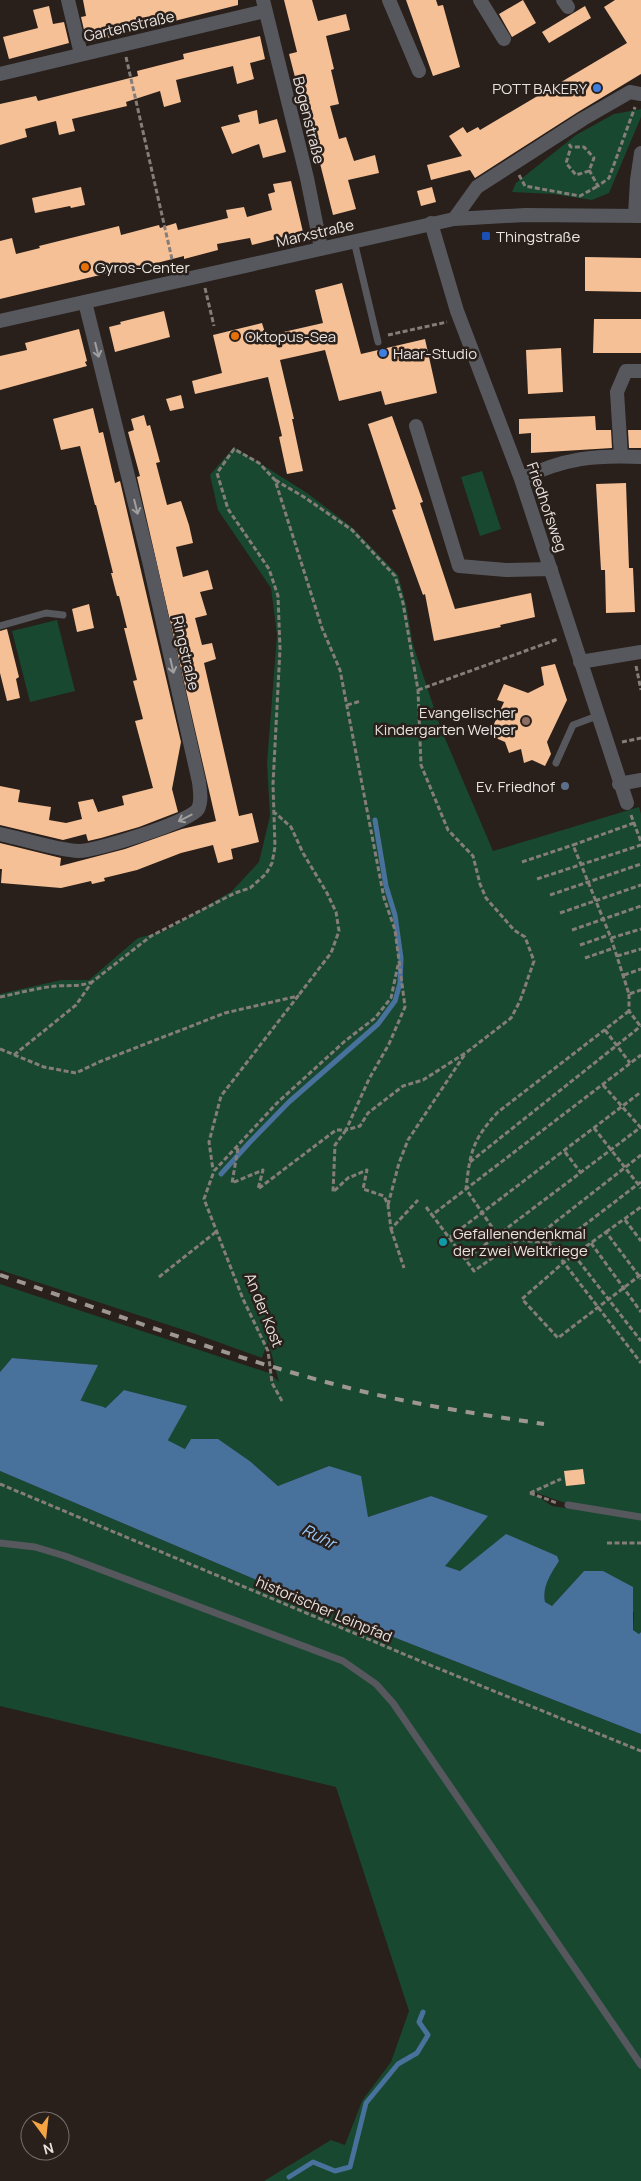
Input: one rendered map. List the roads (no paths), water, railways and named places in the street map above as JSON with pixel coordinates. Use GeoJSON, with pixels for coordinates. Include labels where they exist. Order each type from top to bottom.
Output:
{"type":"FeatureCollection","features":[{"type":"Feature","properties":{"kind":"street"},"geometry":{"type":"LineString","coordinates":[[68,0],[81,54]]}},
{"type":"Feature","properties":{"kind":"street"},"geometry":{"type":"LineString","coordinates":[[389,0],[419,71]]}},
{"type":"Feature","properties":{"kind":"street"},"geometry":{"type":"LineString","coordinates":[[480,0],[504,39]]}},
{"type":"Feature","properties":{"kind":"street","name":"Gartenstraße"},"geometry":{"type":"LineString","coordinates":[[0,74],[124,45],[264,5]]}},
{"type":"Feature","properties":{"kind":"street","name":"Bogenstraße"},"geometry":{"type":"LineString","coordinates":[[264,5],[307,178],[321,248]]}},
{"type":"Feature","properties":{"kind":"street"},"geometry":{"type":"LineString","coordinates":[[454,219],[477,187],[563,132],[636,93]]}},
{"type":"Feature","properties":{"kind":"street"},"geometry":{"type":"LineString","coordinates":[[638,216],[637,180],[641,153]]}},
{"type":"Feature","properties":{"kind":"street","name":"Marxstraße"},"geometry":{"type":"LineString","coordinates":[[0,321],[454,219],[502,216],[638,216]]}},
{"type":"Feature","properties":{"kind":"street","name":"Friedhofsweg"},"geometry":{"type":"LineString","coordinates":[[431,223],[460,319],[521,479],[619,784],[627,803]]}},
{"type":"Feature","properties":{"kind":"street","name":"Ringstraße"},"geometry":{"type":"LineString","coordinates":[[0,834],[77,851],[93,850],[183,820],[195,812],[200,800],[199,782],[149,562],[85,302]]}},
{"type":"Feature","properties":{"kind":"street"},"geometry":{"type":"LineString","coordinates":[[621,456],[616,392],[626,371],[641,371]]}},
{"type":"Feature","properties":{"kind":"street"},"geometry":{"type":"LineString","coordinates":[[416,426],[459,566],[506,570],[551,569]]}},
{"type":"Feature","properties":{"kind":"street"},"geometry":{"type":"LineString","coordinates":[[521,479],[544,468],[573,459],[621,456],[641,457]]}},
{"type":"Feature","properties":{"kind":"street"},"geometry":{"type":"LineString","coordinates":[[580,662],[637,652]]}},
{"type":"Feature","properties":{"kind":"street"},"geometry":{"type":"LineString","coordinates":[[619,784],[641,780]]}},
{"type":"Feature","properties":{"kind":"lane"},"geometry":{"type":"LineString","coordinates":[[354,241],[378,339]]}},
{"type":"Feature","properties":{"kind":"lane"},"geometry":{"type":"LineString","coordinates":[[0,626],[46,613],[63,615]]}},
{"type":"Feature","properties":{"kind":"lane"},"geometry":{"type":"LineString","coordinates":[[556,762],[573,725],[597,716]]}},
{"type":"Feature","properties":{"kind":"lane"},"geometry":{"type":"LineString","coordinates":[[568,1505],[641,1517]]}},
{"type":"Feature","properties":{"kind":"lane"},"geometry":{"type":"LineString","coordinates":[[0,1544],[35,1547],[65,1556],[343,1662],[376,1684],[393,1703],[641,2065]]}},
{"type":"Feature","properties":{"kind":"water"},"geometry":{"type":"Polygon","coordinates":[[[12,1358],[98,1365],[74,1414],[92,1421],[124,1390],[187,1406],[159,1456],[174,1467],[191,1439],[218,1439],[251,1462],[278,1486],[329,1466],[361,1476],[368,1517],[431,1496],[488,1516],[445,1566],[460,1571],[506,1534],[557,1556],[559,1561],[548,1580],[544,1596],[545,1602],[552,1606],[584,1571],[603,1571],[633,1587],[633,1630],[639,1634],[641,1632],[641,1734],[360,1624],[0,1471],[0,1372],[12,1358]]]}},
{"type":"Feature","properties":{"kind":"waterway"},"geometry":{"type":"LineString","coordinates":[[221,1174],[289,1102],[378,1024],[395,1001],[400,983],[401,958],[395,915],[386,886],[375,820]]}},
{"type":"Feature","properties":{"kind":"waterway","name":"Ruhr"},"geometry":{"type":"LineString","coordinates":[[0,1394],[98,1421],[214,1481]]}},
{"type":"Feature","properties":{"kind":"waterway"},"geometry":{"type":"LineString","coordinates":[[289,2177],[313,2162],[335,2171],[350,2167],[366,2103],[398,2064],[417,2053],[428,2035],[419,2022],[423,2012]]}},
{"type":"Feature","properties":{"kind":"railway"},"geometry":{"type":"LineString","coordinates":[[0,1275],[181,1338],[319,1380],[409,1402],[544,1424]]}},
{"type":"Feature","properties":{"kind":"place","name":"POTT BAKERY"},"geometry":{"type":"Point","coordinates":[597,88]}},
{"type":"Feature","properties":{"kind":"place","name":"Thingstraße"},"geometry":{"type":"Point","coordinates":[486,236]}},
{"type":"Feature","properties":{"kind":"place","name":"Gyros-Center"},"geometry":{"type":"Point","coordinates":[85,267]}},
{"type":"Feature","properties":{"kind":"place","name":"Oktopus-Sea"},"geometry":{"type":"Point","coordinates":[235,336]}},
{"type":"Feature","properties":{"kind":"place","name":"Haar-Studio"},"geometry":{"type":"Point","coordinates":[383,353]}},
{"type":"Feature","properties":{"kind":"place","name":"Evangelischer Kindergarten Welper"},"geometry":{"type":"Point","coordinates":[526,721]}},
{"type":"Feature","properties":{"kind":"place","name":"Ev. Friedhof"},"geometry":{"type":"Point","coordinates":[565,786]}},
{"type":"Feature","properties":{"kind":"place","name":"Gefallenendenkmal der zwei Weltkriege"},"geometry":{"type":"Point","coordinates":[443,1242]}}]}
